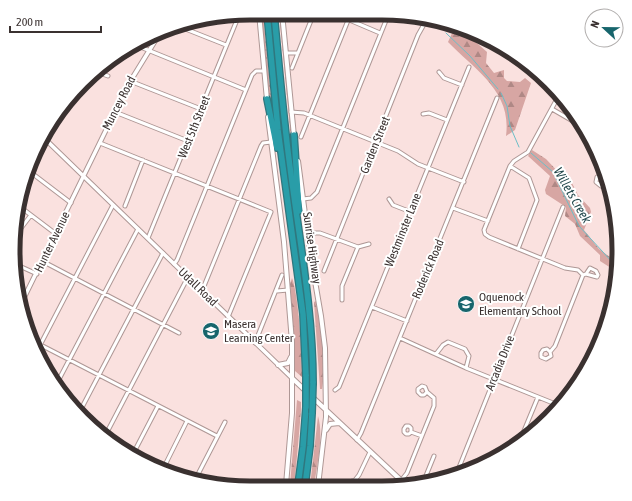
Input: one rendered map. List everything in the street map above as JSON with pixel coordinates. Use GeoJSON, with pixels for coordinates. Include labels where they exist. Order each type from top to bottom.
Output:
{"type":"FeatureCollection","features":[{"type":"Feature","properties":{"kind":"highway","name":"Sunrise Highway"},"geometry":{"type":"LineString","coordinates":[[268,20],[277,120],[303,314],[306,407],[299,481]]}},
{"type":"Feature","properties":{"kind":"highway","name":"Sunrise Highway"},"geometry":{"type":"LineString","coordinates":[[275,20],[284,119],[310,322],[313,383],[310,450],[306,481]]}},
{"type":"Feature","properties":{"kind":"highway"},"geometry":{"type":"LineString","coordinates":[[267,99],[277,149],[284,174]]}},
{"type":"Feature","properties":{"kind":"highway"},"geometry":{"type":"LineString","coordinates":[[294,135],[299,211],[299,238]]}},
{"type":"Feature","properties":{"kind":"main road"},"geometry":{"type":"LineString","coordinates":[[260,20],[271,142],[283,231],[293,353],[292,413],[286,481]]}},
{"type":"Feature","properties":{"kind":"main road","name":"Sunrise Highway"},"geometry":{"type":"LineString","coordinates":[[283,20],[294,135],[310,252],[324,336],[326,410]]}},
{"type":"Feature","properties":{"kind":"main road"},"geometry":{"type":"LineString","coordinates":[[278,365],[288,363],[293,353]]}},
{"type":"Feature","properties":{"kind":"main road","name":"Udall Road"},"geometry":{"type":"LineString","coordinates":[[293,379],[401,480]]}},
{"type":"Feature","properties":{"kind":"main road"},"geometry":{"type":"LineString","coordinates":[[319,481],[325,432],[326,410]]}},
{"type":"Feature","properties":{"kind":"main road"},"geometry":{"type":"LineString","coordinates":[[325,432],[330,424],[339,423]]}},
{"type":"Feature","properties":{"kind":"street","name":"West 5th Street"},"geometry":{"type":"LineString","coordinates":[[148,238],[236,20]]}},
{"type":"Feature","properties":{"kind":"street"},"geometry":{"type":"LineString","coordinates":[[292,68],[311,20]]}},
{"type":"Feature","properties":{"kind":"street"},"geometry":{"type":"LineString","coordinates":[[301,136],[349,20],[380,33]]}},
{"type":"Feature","properties":{"kind":"street"},"geometry":{"type":"LineString","coordinates":[[303,199],[313,197],[316,192],[386,20]]}},
{"type":"Feature","properties":{"kind":"street","name":"Garden Street"},"geometry":{"type":"LineString","coordinates":[[324,271],[418,35],[424,24]]}},
{"type":"Feature","properties":{"kind":"street"},"geometry":{"type":"LineString","coordinates":[[186,29],[226,45]]}},
{"type":"Feature","properties":{"kind":"street","name":"Muncey Road"},"geometry":{"type":"LineString","coordinates":[[83,176],[130,81],[155,41]]}},
{"type":"Feature","properties":{"kind":"street"},"geometry":{"type":"LineString","coordinates":[[142,48],[246,90]]}},
{"type":"Feature","properties":{"kind":"street"},"geometry":{"type":"LineString","coordinates":[[286,53],[298,53]]}},
{"type":"Feature","properties":{"kind":"street","name":"Westminster Lane"},"geometry":{"type":"LineString","coordinates":[[335,390],[340,387],[469,68]]}},
{"type":"Feature","properties":{"kind":"street"},"geometry":{"type":"LineString","coordinates":[[174,264],[177,260],[254,72],[264,71]]}},
{"type":"Feature","properties":{"kind":"street"},"geometry":{"type":"LineString","coordinates":[[439,72],[444,78],[462,85]]}},
{"type":"Feature","properties":{"kind":"street"},"geometry":{"type":"LineString","coordinates":[[103,74],[108,76]]}},
{"type":"Feature","properties":{"kind":"street"},"geometry":{"type":"LineString","coordinates":[[130,81],[201,109]]}},
{"type":"Feature","properties":{"kind":"street","name":"Roderick Road"},"geometry":{"type":"LineString","coordinates":[[357,440],[464,182],[497,98]]}},
{"type":"Feature","properties":{"kind":"street"},"geometry":{"type":"LineString","coordinates":[[550,352],[556,346],[585,275],[578,270],[564,268],[518,249],[485,234],[484,230],[510,166],[514,161],[528,152],[556,101]]}},
{"type":"Feature","properties":{"kind":"street"},"geometry":{"type":"LineString","coordinates":[[552,109],[571,119]]}},
{"type":"Feature","properties":{"kind":"street"},"geometry":{"type":"LineString","coordinates":[[115,112],[188,141]]}},
{"type":"Feature","properties":{"kind":"street"},"geometry":{"type":"LineString","coordinates":[[291,112],[302,112],[310,115],[398,151],[413,161],[464,182]]}},
{"type":"Feature","properties":{"kind":"street"},"geometry":{"type":"LineString","coordinates":[[423,114],[429,114],[447,120]]}},
{"type":"Feature","properties":{"kind":"street","name":"Udall Road"},"geometry":{"type":"LineString","coordinates":[[48,142],[293,379]]}},
{"type":"Feature","properties":{"kind":"street"},"geometry":{"type":"LineString","coordinates":[[202,291],[261,145],[263,143],[271,142]]}},
{"type":"Feature","properties":{"kind":"street"},"geometry":{"type":"LineString","coordinates":[[100,143],[271,212],[228,316]]}},
{"type":"Feature","properties":{"kind":"street"},"geometry":{"type":"LineString","coordinates":[[125,206],[143,160]]}},
{"type":"Feature","properties":{"kind":"street"},"geometry":{"type":"LineString","coordinates":[[510,166],[529,178],[537,200],[518,249]]}},
{"type":"Feature","properties":{"kind":"street"},"geometry":{"type":"LineString","coordinates":[[33,174],[71,203]]}},
{"type":"Feature","properties":{"kind":"street","name":"Hunter Avenue"},"geometry":{"type":"LineString","coordinates":[[25,297],[83,176]]}},
{"type":"Feature","properties":{"kind":"street"},"geometry":{"type":"LineString","coordinates":[[600,176],[598,177],[596,182],[601,186],[602,185]]}},
{"type":"Feature","properties":{"kind":"street"},"geometry":{"type":"LineString","coordinates":[[389,199],[393,205],[411,212]]}},
{"type":"Feature","properties":{"kind":"street"},"geometry":{"type":"LineString","coordinates":[[40,344],[113,205]]}},
{"type":"Feature","properties":{"kind":"street","name":"Arcadia Drive"},"geometry":{"type":"LineString","coordinates":[[459,468],[564,207]]}},
{"type":"Feature","properties":{"kind":"street"},"geometry":{"type":"LineString","coordinates":[[453,208],[488,222]]}},
{"type":"Feature","properties":{"kind":"street"},"geometry":{"type":"LineString","coordinates":[[24,209],[56,234]]}},
{"type":"Feature","properties":{"kind":"street"},"geometry":{"type":"LineString","coordinates":[[21,228],[31,215]]}},
{"type":"Feature","properties":{"kind":"street"},"geometry":{"type":"LineString","coordinates":[[59,380],[138,229]]}},
{"type":"Feature","properties":{"kind":"street"},"geometry":{"type":"LineString","coordinates":[[308,233],[318,232],[358,247],[369,244]]}},
{"type":"Feature","properties":{"kind":"street"},"geometry":{"type":"LineString","coordinates":[[342,300],[342,286],[358,247]]}},
{"type":"Feature","properties":{"kind":"street"},"geometry":{"type":"LineString","coordinates":[[82,407],[163,253]]}},
{"type":"Feature","properties":{"kind":"street"},"geometry":{"type":"LineString","coordinates":[[42,261],[179,333]]}},
{"type":"Feature","properties":{"kind":"street"},"geometry":{"type":"LineString","coordinates":[[20,266],[36,274]]}},
{"type":"Feature","properties":{"kind":"street"},"geometry":{"type":"LineString","coordinates":[[255,343],[282,275]]}},
{"type":"Feature","properties":{"kind":"street"},"geometry":{"type":"LineString","coordinates":[[108,431],[188,277]]}},
{"type":"Feature","properties":{"kind":"street"},"geometry":{"type":"LineString","coordinates":[[276,291],[288,290]]}},
{"type":"Feature","properties":{"kind":"street"},"geometry":{"type":"LineString","coordinates":[[372,307],[406,321]]}},
{"type":"Feature","properties":{"kind":"street"},"geometry":{"type":"LineString","coordinates":[[400,338],[466,368],[554,403]]}},
{"type":"Feature","properties":{"kind":"street"},"geometry":{"type":"LineString","coordinates":[[436,354],[443,345],[448,342],[465,349],[469,356],[466,368]]}},
{"type":"Feature","properties":{"kind":"street"},"geometry":{"type":"LineString","coordinates":[[41,346],[217,436]]}},
{"type":"Feature","properties":{"kind":"street"},"geometry":{"type":"LineString","coordinates":[[402,480],[407,473],[435,402],[434,398],[426,392]]}},
{"type":"Feature","properties":{"kind":"street"},"geometry":{"type":"LineString","coordinates":[[524,432],[538,397]]}},
{"type":"Feature","properties":{"kind":"street"},"geometry":{"type":"LineString","coordinates":[[135,450],[158,406]]}},
{"type":"Feature","properties":{"kind":"street"},"geometry":{"type":"LineString","coordinates":[[165,464],[187,421]]}},
{"type":"Feature","properties":{"kind":"street"},"geometry":{"type":"LineString","coordinates":[[198,475],[225,422]]}},
{"type":"Feature","properties":{"kind":"street"},"geometry":{"type":"LineString","coordinates":[[412,432],[422,436]]}},
{"type":"Feature","properties":{"kind":"street"},"geometry":{"type":"LineString","coordinates":[[352,481],[359,475],[370,452]]}},
{"type":"Feature","properties":{"kind":"street"},"geometry":{"type":"LineString","coordinates":[[425,477],[434,456]]}},
{"type":"Feature","properties":{"kind":"green space"},"geometry":{"type":"Polygon","coordinates":[[[262,20],[264,20],[273,116],[268,95],[262,20]]]}},
{"type":"Feature","properties":{"kind":"green space"},"geometry":{"type":"Polygon","coordinates":[[[280,20],[282,20],[294,147],[293,160],[280,20]]]}},
{"type":"Feature","properties":{"kind":"green space"},"geometry":{"type":"Polygon","coordinates":[[[453,31],[473,39],[487,52],[486,63],[494,73],[504,70],[504,78],[507,81],[520,82],[525,78],[531,83],[515,130],[506,136],[506,120],[503,106],[497,94],[480,72],[448,42],[453,31]]]}},
{"type":"Feature","properties":{"kind":"green space"},"geometry":{"type":"Polygon","coordinates":[[[532,150],[546,159],[561,175],[571,181],[578,195],[590,208],[591,212],[584,230],[599,249],[612,259],[612,268],[600,261],[600,255],[580,236],[575,224],[565,216],[566,207],[546,194],[545,190],[550,176],[528,156],[532,150]]]}},
{"type":"Feature","properties":{"kind":"green space"},"geometry":{"type":"Polygon","coordinates":[[[292,278],[300,326],[302,377],[295,371],[290,284],[292,278]]]}},
{"type":"Feature","properties":{"kind":"green space"},"geometry":{"type":"Polygon","coordinates":[[[316,301],[324,356],[322,389],[320,389],[314,302],[316,301]]]}},
{"type":"Feature","properties":{"kind":"green space"},"geometry":{"type":"Polygon","coordinates":[[[297,400],[301,402],[301,411],[295,479],[294,481],[290,481],[297,400]]]}},
{"type":"Feature","properties":{"kind":"green space"},"geometry":{"type":"Polygon","coordinates":[[[318,416],[320,424],[319,451],[315,481],[311,481],[318,416]]]}},
{"type":"Feature","properties":{"kind":"waterway","name":"Willets Creek"},"geometry":{"type":"LineString","coordinates":[[446,33],[470,56],[498,89]]}},
{"type":"Feature","properties":{"kind":"waterway","name":"Willets Creek"},"geometry":{"type":"LineString","coordinates":[[501,93],[507,106],[510,126],[519,147]]}},
{"type":"Feature","properties":{"kind":"waterway","name":"Willets Creek"},"geometry":{"type":"LineString","coordinates":[[531,153],[553,172],[579,226],[612,262]]}},
{"type":"Feature","properties":{"kind":"place","name":"Oquenock Elementary School"},"geometry":{"type":"Point","coordinates":[466,304]}},
{"type":"Feature","properties":{"kind":"place","name":"Masera Learning Center"},"geometry":{"type":"Point","coordinates":[211,331]}}]}
